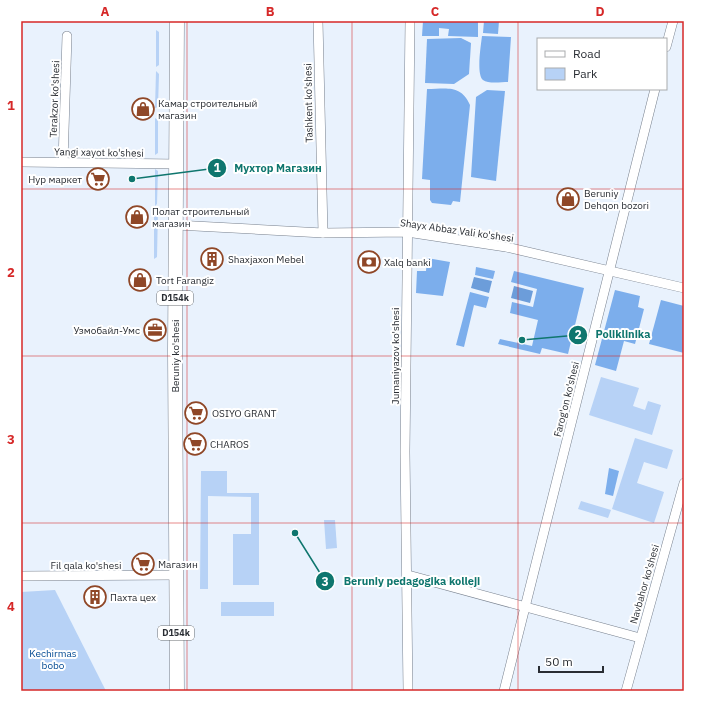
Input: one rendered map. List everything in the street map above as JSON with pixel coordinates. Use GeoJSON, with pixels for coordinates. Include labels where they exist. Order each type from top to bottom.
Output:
{"type":"FeatureCollection","features":[{"type":"Feature","properties":{"kind":"main road","name":"Beruniy ko'shesi"},"geometry":{"type":"LineString","coordinates":[[177,21],[177,691]]}},
{"type":"Feature","properties":{"kind":"street","name":"Tashkent ko'shesi"},"geometry":{"type":"LineString","coordinates":[[318,21],[322,233]]}},
{"type":"Feature","properties":{"kind":"street","name":"Jumaniyazov ko'shesi"},"geometry":{"type":"LineString","coordinates":[[408,691],[406,452],[410,21]]}},
{"type":"Feature","properties":{"kind":"street"},"geometry":{"type":"LineString","coordinates":[[667,43],[673,21]]}},
{"type":"Feature","properties":{"kind":"street","name":"Terakzor ko'shesi"},"geometry":{"type":"LineString","coordinates":[[63,162],[67,36]]}},
{"type":"Feature","properties":{"kind":"street","name":"Farog'on ko'shesi"},"geometry":{"type":"LineString","coordinates":[[504,691],[654,90]]}},
{"type":"Feature","properties":{"kind":"street","name":"Yangi xayot ko'shesi"},"geometry":{"type":"LineString","coordinates":[[21,162],[177,164]]}},
{"type":"Feature","properties":{"kind":"street","name":"Shayx Abbaz Vali ko'shesi"},"geometry":{"type":"LineString","coordinates":[[176,225],[322,233],[407,232],[506,247],[684,288]]}},
{"type":"Feature","properties":{"kind":"street","name":"Navbahor ko'shesi"},"geometry":{"type":"LineString","coordinates":[[626,691],[684,483]]}},
{"type":"Feature","properties":{"kind":"street","name":"Fil qala ko'shesi"},"geometry":{"type":"LineString","coordinates":[[21,576],[176,574]]}},
{"type":"Feature","properties":{"kind":"street"},"geometry":{"type":"LineString","coordinates":[[408,575],[640,638]]}},
{"type":"Feature","properties":{"kind":"green space"},"geometry":{"type":"Polygon","coordinates":[[[156,30],[159,32],[159,65],[156,67],[156,30]]]}},
{"type":"Feature","properties":{"kind":"green space"},"geometry":{"type":"Polygon","coordinates":[[[156,71],[159,74],[158,107],[155,108],[156,71]]]}},
{"type":"Feature","properties":{"kind":"green space"},"geometry":{"type":"Polygon","coordinates":[[[155,118],[158,120],[158,153],[155,155],[155,118]]]}},
{"type":"Feature","properties":{"kind":"green space"},"geometry":{"type":"Polygon","coordinates":[[[155,169],[158,171],[157,204],[155,206],[155,169]]]}},
{"type":"Feature","properties":{"kind":"green space"},"geometry":{"type":"Polygon","coordinates":[[[154,208],[158,210],[157,257],[154,259],[154,208]]]}},
{"type":"Feature","properties":{"kind":"green space"},"geometry":{"type":"Polygon","coordinates":[[[601,377],[639,388],[633,406],[645,410],[648,401],[661,405],[652,435],[589,415],[601,377]]]}},
{"type":"Feature","properties":{"kind":"green space"},"geometry":{"type":"Polygon","coordinates":[[[635,438],[673,450],[667,469],[644,462],[637,483],[664,492],[654,523],[612,509],[635,438]]]}},
{"type":"Feature","properties":{"kind":"green space"},"geometry":{"type":"Polygon","coordinates":[[[201,471],[227,471],[227,493],[259,493],[259,585],[233,585],[233,534],[251,534],[251,497],[208,496],[208,589],[200,589],[201,471]]]}},
{"type":"Feature","properties":{"kind":"green space"},"geometry":{"type":"Polygon","coordinates":[[[581,501],[611,510],[608,518],[578,509],[581,501]]]}},
{"type":"Feature","properties":{"kind":"green space"},"geometry":{"type":"Polygon","coordinates":[[[324,520],[335,520],[337,548],[326,549],[324,520]]]}},
{"type":"Feature","properties":{"kind":"green space","name":"Kechirmas bobo"},"geometry":{"type":"Polygon","coordinates":[[[55,590],[106,691],[21,691],[21,592],[55,590]]]}},
{"type":"Feature","properties":{"kind":"green space"},"geometry":{"type":"Polygon","coordinates":[[[221,602],[274,602],[274,616],[221,616],[221,602]]]}},
{"type":"Feature","properties":{"kind":"shaded area"},"geometry":{"type":"Polygon","coordinates":[[[423,21],[478,21],[478,37],[448,36],[449,29],[439,28],[439,36],[422,36],[423,21]]]}},
{"type":"Feature","properties":{"kind":"shaded area"},"geometry":{"type":"Polygon","coordinates":[[[484,21],[499,21],[498,34],[483,33],[484,21]]]}},
{"type":"Feature","properties":{"kind":"shaded area"},"geometry":{"type":"Polygon","coordinates":[[[482,36],[511,37],[508,82],[488,82],[483,80],[481,77],[480,59],[482,36]]]}},
{"type":"Feature","properties":{"kind":"shaded area"},"geometry":{"type":"Polygon","coordinates":[[[461,38],[471,43],[469,74],[454,84],[425,83],[427,39],[461,38]]]}},
{"type":"Feature","properties":{"kind":"shaded area"},"geometry":{"type":"Polygon","coordinates":[[[427,89],[452,89],[462,94],[470,105],[460,202],[453,201],[451,205],[432,203],[430,200],[430,180],[422,179],[427,89]]]}},
{"type":"Feature","properties":{"kind":"shaded area"},"geometry":{"type":"Polygon","coordinates":[[[487,90],[505,91],[496,181],[471,177],[476,97],[487,90]]]}},
{"type":"Feature","properties":{"kind":"shaded area"},"geometry":{"type":"Polygon","coordinates":[[[427,258],[450,262],[443,296],[416,293],[417,271],[426,271],[427,258]]]}},
{"type":"Feature","properties":{"kind":"shaded area"},"geometry":{"type":"Polygon","coordinates":[[[476,267],[495,271],[493,279],[475,275],[476,267]]]}},
{"type":"Feature","properties":{"kind":"shaded area"},"geometry":{"type":"Polygon","coordinates":[[[514,271],[584,288],[568,354],[542,348],[540,354],[498,344],[500,339],[532,346],[538,320],[510,313],[512,302],[533,307],[537,289],[511,282],[514,271]]]}},
{"type":"Feature","properties":{"kind":"shaded area"},"geometry":{"type":"Polygon","coordinates":[[[474,277],[492,281],[489,293],[471,288],[474,277]]]}},
{"type":"Feature","properties":{"kind":"shaded area"},"geometry":{"type":"Polygon","coordinates":[[[514,286],[533,291],[530,303],[511,298],[514,286]]]}},
{"type":"Feature","properties":{"kind":"shaded area"},"geometry":{"type":"Polygon","coordinates":[[[615,290],[640,296],[638,307],[644,309],[635,344],[624,341],[616,371],[595,365],[615,290]]]}},
{"type":"Feature","properties":{"kind":"shaded area"},"geometry":{"type":"Polygon","coordinates":[[[470,292],[489,297],[486,308],[474,305],[464,347],[456,345],[470,292]]]}},
{"type":"Feature","properties":{"kind":"shaded area"},"geometry":{"type":"Polygon","coordinates":[[[661,300],[684,306],[684,353],[649,344],[661,300]]]}},
{"type":"Feature","properties":{"kind":"shaded area"},"geometry":{"type":"Polygon","coordinates":[[[609,468],[619,471],[613,496],[605,494],[609,468]]]}},
{"type":"Feature","properties":{"kind":"place","name":"Камар строительный магазин"},"geometry":{"type":"Point","coordinates":[143,109]}},
{"type":"Feature","properties":{"kind":"place","name":"Нур маркет"},"geometry":{"type":"Point","coordinates":[98,179]}},
{"type":"Feature","properties":{"kind":"place","name":"Мухтор Магазин"},"geometry":{"type":"Point","coordinates":[132,179]}},
{"type":"Feature","properties":{"kind":"place","name":"Beruniy Dehqon bozori"},"geometry":{"type":"Point","coordinates":[568,199]}},
{"type":"Feature","properties":{"kind":"place","name":"Полат строительный магазин"},"geometry":{"type":"Point","coordinates":[137,217]}},
{"type":"Feature","properties":{"kind":"place","name":"Shaxjaxon Mebel"},"geometry":{"type":"Point","coordinates":[212,259]}},
{"type":"Feature","properties":{"kind":"place","name":"Xalq banki"},"geometry":{"type":"Point","coordinates":[369,262]}},
{"type":"Feature","properties":{"kind":"place","name":"Tort Farangiz"},"geometry":{"type":"Point","coordinates":[140,280]}},
{"type":"Feature","properties":{"kind":"place","name":"Узмобайл-Умс"},"geometry":{"type":"Point","coordinates":[155,330]}},
{"type":"Feature","properties":{"kind":"place","name":"Poliklinika"},"geometry":{"type":"Point","coordinates":[522,340]}},
{"type":"Feature","properties":{"kind":"place","name":"OSIYO GRANT"},"geometry":{"type":"Point","coordinates":[196,413]}},
{"type":"Feature","properties":{"kind":"place","name":"CHAROS"},"geometry":{"type":"Point","coordinates":[195,444]}},
{"type":"Feature","properties":{"kind":"place","name":"Beruniy pedagogika kolleji"},"geometry":{"type":"Point","coordinates":[295,533]}},
{"type":"Feature","properties":{"kind":"place","name":"Магазин"},"geometry":{"type":"Point","coordinates":[143,564]}},
{"type":"Feature","properties":{"kind":"place","name":"Пахта цех"},"geometry":{"type":"Point","coordinates":[95,597]}}]}
